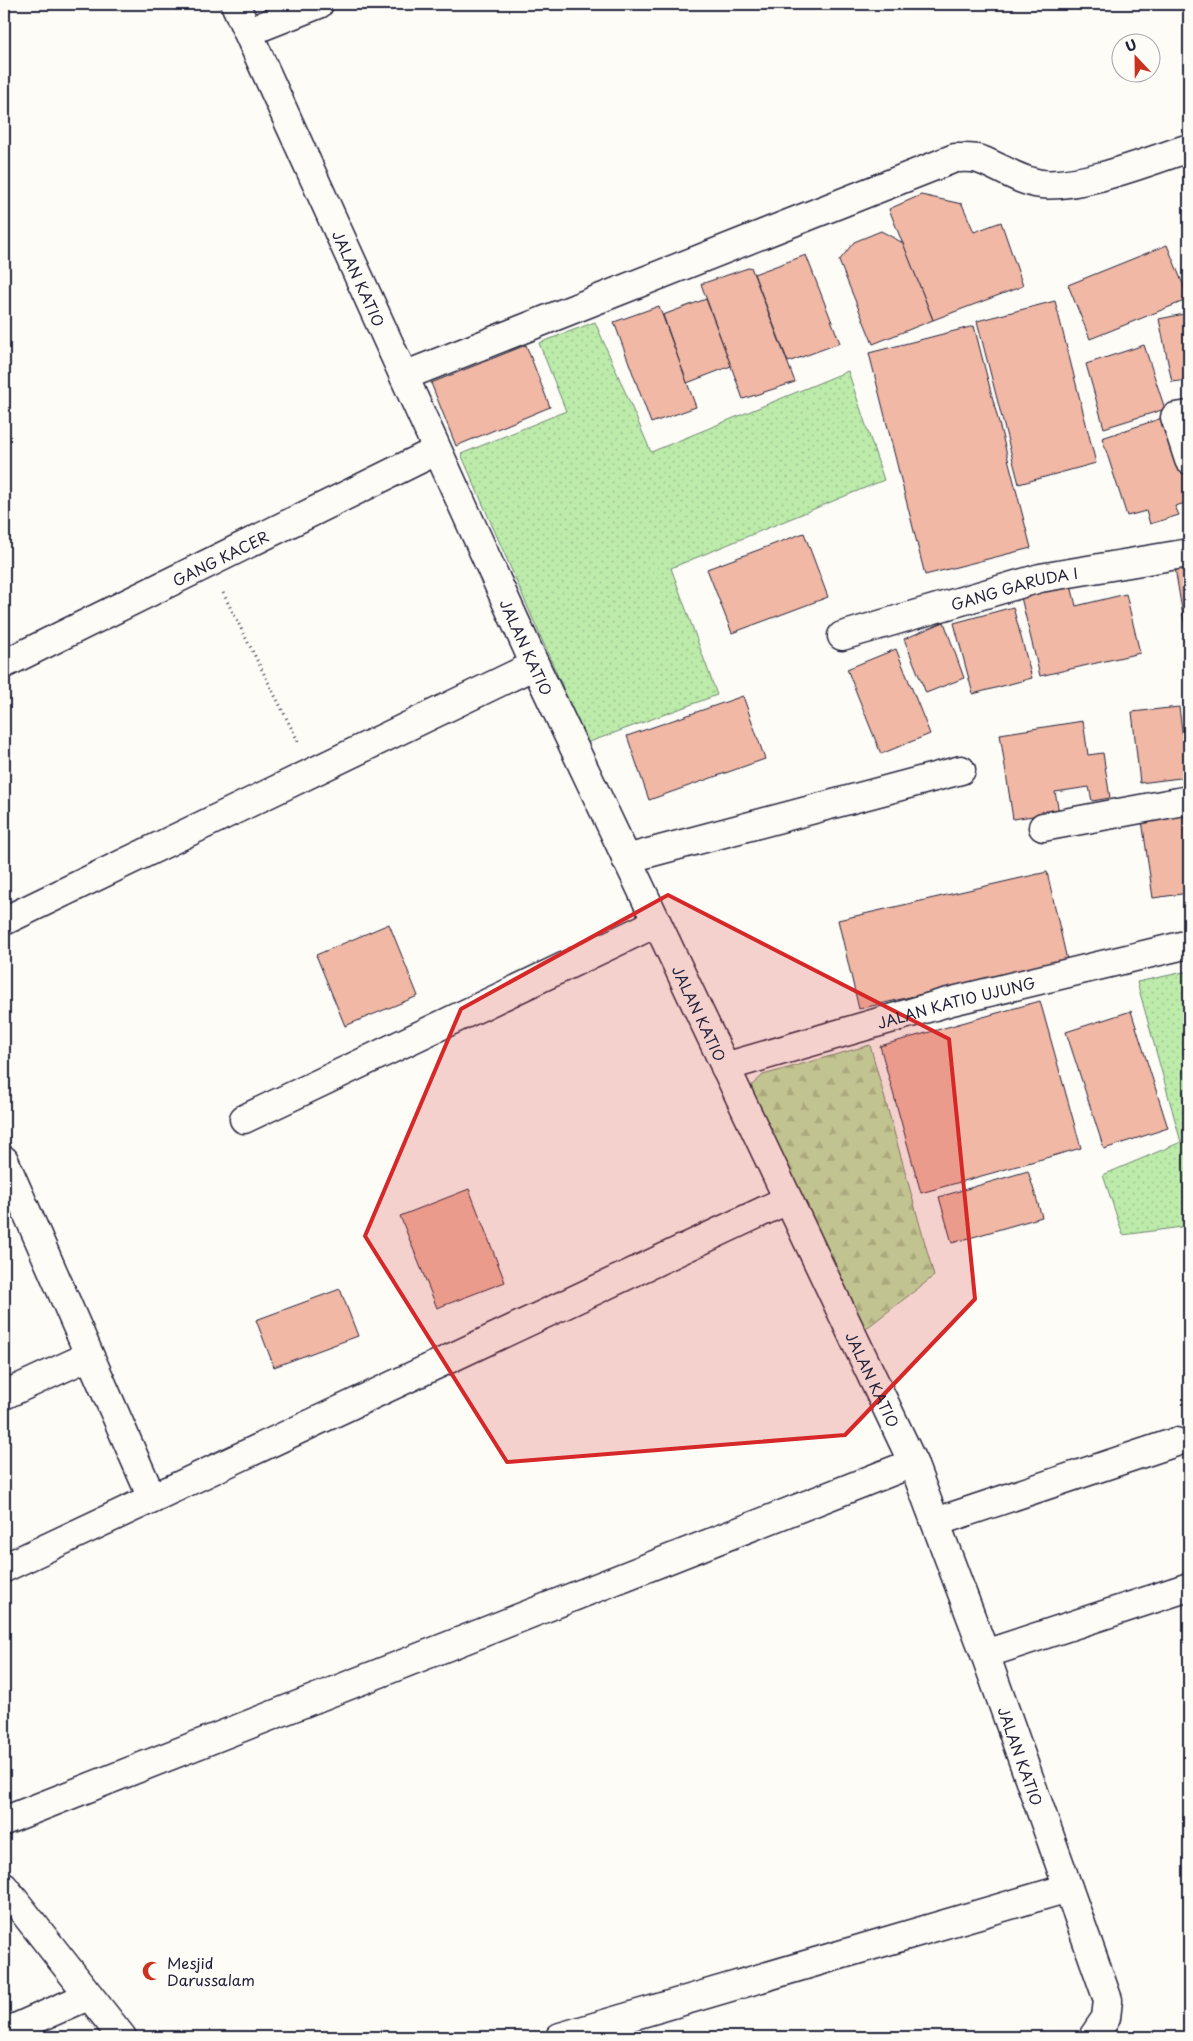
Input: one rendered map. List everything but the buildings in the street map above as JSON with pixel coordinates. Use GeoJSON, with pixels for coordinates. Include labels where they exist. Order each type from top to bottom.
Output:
{"type":"FeatureCollection","features":[{"type":"Feature","properties":{"kind":"street","name":"JALAN KATIO"},"geometry":{"type":"LineString","coordinates":[[235,4],[404,376],[436,451],[535,665],[913,1463],[985,1654],[1108,2000],[1106,2018],[1093,2037]]}},
{"type":"Feature","properties":{"kind":"street"},"geometry":{"type":"LineString","coordinates":[[248,32],[319,4]]}},
{"type":"Feature","properties":{"kind":"street"},"geometry":{"type":"LineString","coordinates":[[404,376],[955,158],[979,159],[1020,178],[1042,184],[1068,183],[1104,175],[1189,148]]}},
{"type":"Feature","properties":{"kind":"street"},"geometry":{"type":"LineString","coordinates":[[1182,416],[1189,460]]}},
{"type":"Feature","properties":{"kind":"street","name":"GANG KACER"},"geometry":{"type":"LineString","coordinates":[[4,664],[436,451]]}},
{"type":"Feature","properties":{"kind":"street","name":"GANG GARUDA I"},"geometry":{"type":"LineString","coordinates":[[842,636],[1040,578],[1189,553]]}},
{"type":"Feature","properties":{"kind":"street"},"geometry":{"type":"LineString","coordinates":[[4,921],[535,665]]}},
{"type":"Feature","properties":{"kind":"street"},"geometry":{"type":"LineString","coordinates":[[626,859],[960,770]]}},
{"type":"Feature","properties":{"kind":"street"},"geometry":{"type":"LineString","coordinates":[[1042,827],[1189,800]]}},
{"type":"Feature","properties":{"kind":"street"},"geometry":{"type":"LineString","coordinates":[[244,1119],[656,923]]}},
{"type":"Feature","properties":{"kind":"street","name":"JALAN KATIO UJUNG"},"geometry":{"type":"LineString","coordinates":[[725,1066],[948,1002],[1189,944]]}},
{"type":"Feature","properties":{"kind":"street"},"geometry":{"type":"LineString","coordinates":[[4,1160],[12,1201],[89,1356],[152,1498]]}},
{"type":"Feature","properties":{"kind":"street"},"geometry":{"type":"LineString","coordinates":[[4,1568],[787,1200]]}},
{"type":"Feature","properties":{"kind":"street"},"geometry":{"type":"LineString","coordinates":[[4,1395],[89,1356]]}},
{"type":"Feature","properties":{"kind":"street"},"geometry":{"type":"LineString","coordinates":[[936,1522],[1176,1442]]}},
{"type":"Feature","properties":{"kind":"street"},"geometry":{"type":"LineString","coordinates":[[4,1821],[913,1463]]}},
{"type":"Feature","properties":{"kind":"street"},"geometry":{"type":"LineString","coordinates":[[985,1654],[1189,1587]]}},
{"type":"Feature","properties":{"kind":"street"},"geometry":{"type":"LineString","coordinates":[[4,1887],[122,2037]]}},
{"type":"Feature","properties":{"kind":"street"},"geometry":{"type":"LineString","coordinates":[[560,2037],[1068,1888]]}},
{"type":"Feature","properties":{"kind":"street"},"geometry":{"type":"LineString","coordinates":[[4,2033],[88,1996]]}},
{"type":"Feature","properties":{"kind":"path"},"geometry":{"type":"LineString","coordinates":[[208,563],[313,772]]}},
{"type":"Feature","properties":{"kind":"highlighted area"},"geometry":{"type":"Polygon","coordinates":[[[668,895],[949,1039],[975,1299],[845,1435],[507,1462],[365,1236],[461,1009],[668,895]]]}},
{"type":"Feature","properties":{"kind":"green space"},"geometry":{"type":"Polygon","coordinates":[[[595,322],[651,452],[848,371],[884,480],[671,568],[717,695],[587,743],[461,454],[566,411],[539,343],[595,322]]]}},
{"type":"Feature","properties":{"kind":"green space"},"geometry":{"type":"Polygon","coordinates":[[[1189,971],[1189,1226],[1123,1235],[1103,1175],[1181,1142],[1137,982],[1189,971]]]}},
{"type":"Feature","properties":{"kind":"green space"},"geometry":{"type":"Polygon","coordinates":[[[870,1045],[934,1276],[864,1330],[749,1101],[751,1086],[763,1075],[870,1045]]]}},
{"type":"Feature","properties":{"kind":"place","name":"Mesjid Darussalam"},"geometry":{"type":"Point","coordinates":[152,1971]}}]}
